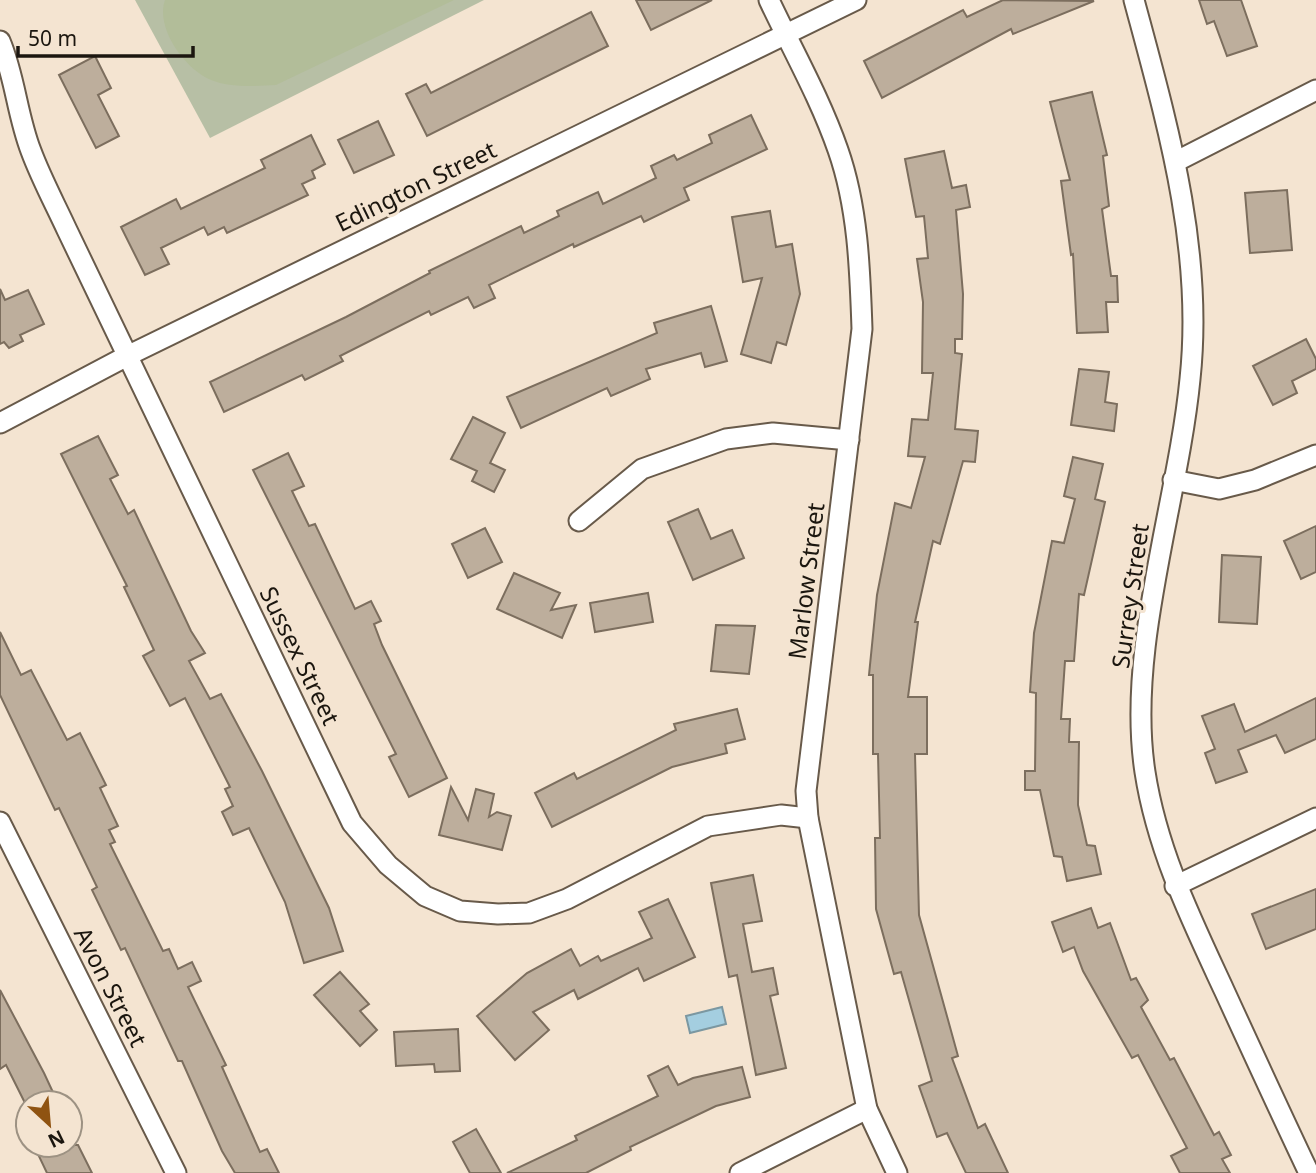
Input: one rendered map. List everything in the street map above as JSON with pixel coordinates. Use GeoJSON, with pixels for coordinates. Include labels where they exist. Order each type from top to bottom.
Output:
{"type":"FeatureCollection","features":[{"type":"Feature","properties":{"kind":"street","name":"Marlow Street"},"geometry":{"type":"LineString","coordinates":[[769,0],[839,151],[851,201],[859,260],[862,329],[806,790],[808,818],[867,1109],[897,1173]]}},
{"type":"Feature","properties":{"kind":"street","name":"Edington Street"},"geometry":{"type":"LineString","coordinates":[[0,422],[127,356],[856,0]]}},
{"type":"Feature","properties":{"kind":"street","name":"Surrey Street"},"geometry":{"type":"LineString","coordinates":[[1134,0],[1177,161],[1188,252],[1192,348],[1191,379],[1145,656],[1140,716],[1147,783],[1175,886],[1309,1173]]}},
{"type":"Feature","properties":{"kind":"street","name":"Sussex Street"},"geometry":{"type":"LineString","coordinates":[[0,41],[8,61],[14,96],[31,152],[127,356],[352,823],[388,865],[425,896],[460,911],[529,913],[567,899],[708,826],[781,815],[808,818]]}},
{"type":"Feature","properties":{"kind":"street"},"geometry":{"type":"LineString","coordinates":[[1177,161],[1316,90]]}},
{"type":"Feature","properties":{"kind":"street"},"geometry":{"type":"LineString","coordinates":[[579,521],[642,469],[726,439],[773,433],[849,439]]}},
{"type":"Feature","properties":{"kind":"street"},"geometry":{"type":"LineString","coordinates":[[1173,480],[1219,489],[1255,480],[1316,455]]}},
{"type":"Feature","properties":{"kind":"street"},"geometry":{"type":"LineString","coordinates":[[1175,886],[1316,818]]}},
{"type":"Feature","properties":{"kind":"street","name":"Avon Street"},"geometry":{"type":"LineString","coordinates":[[0,822],[176,1173]]}},
{"type":"Feature","properties":{"kind":"street"},"geometry":{"type":"LineString","coordinates":[[740,1173],[867,1109]]}},
{"type":"Feature","properties":{"kind":"green space"},"geometry":{"type":"Polygon","coordinates":[[[135,0],[484,0],[210,138],[135,0]]]}},
{"type":"Feature","properties":{"kind":"green space"},"geometry":{"type":"Polygon","coordinates":[[[165,0],[454,0],[276,85],[252,86],[218,83],[191,67],[168,35],[164,23],[165,0]]]}},
{"type":"Feature","properties":{"kind":"water"},"geometry":{"type":"Polygon","coordinates":[[[722,1007],[726,1024],[690,1033],[686,1016],[722,1007]]]}},
{"type":"Feature","properties":{"kind":"building"},"geometry":{"type":"Polygon","coordinates":[[[636,0],[712,0],[651,30],[636,0]]]}},
{"type":"Feature","properties":{"kind":"building"},"geometry":{"type":"Polygon","coordinates":[[[1003,0],[1094,1],[1013,34],[1011,29],[882,98],[864,61],[963,10],[967,17],[1003,0]]]}},
{"type":"Feature","properties":{"kind":"building"},"geometry":{"type":"Polygon","coordinates":[[[1199,0],[1241,0],[1257,46],[1227,56],[1214,21],[1207,24],[1199,0]]]}},
{"type":"Feature","properties":{"kind":"building"},"geometry":{"type":"Polygon","coordinates":[[[591,12],[608,46],[427,136],[406,94],[426,84],[431,93],[591,12]]]}},
{"type":"Feature","properties":{"kind":"building"},"geometry":{"type":"Polygon","coordinates":[[[95,56],[111,88],[98,95],[119,136],[96,148],[59,75],[95,56]]]}},
{"type":"Feature","properties":{"kind":"building"},"geometry":{"type":"Polygon","coordinates":[[[1092,92],[1107,155],[1103,156],[1109,206],[1102,209],[1111,276],[1117,276],[1118,302],[1106,302],[1108,332],[1077,333],[1073,254],[1071,255],[1061,181],[1070,180],[1050,102],[1092,92]]]}},
{"type":"Feature","properties":{"kind":"building"},"geometry":{"type":"Polygon","coordinates":[[[751,115],[767,149],[684,188],[689,200],[644,222],[641,216],[574,247],[573,244],[489,285],[495,298],[474,308],[468,297],[431,315],[429,311],[340,356],[343,361],[305,380],[302,375],[224,412],[210,382],[346,317],[430,273],[429,271],[521,226],[524,233],[559,216],[557,211],[598,192],[603,204],[656,178],[651,166],[674,155],[677,160],[712,143],[709,135],[751,115]]]}},
{"type":"Feature","properties":{"kind":"building"},"geometry":{"type":"Polygon","coordinates":[[[378,121],[394,155],[354,173],[338,140],[378,121]]]}},
{"type":"Feature","properties":{"kind":"building"},"geometry":{"type":"Polygon","coordinates":[[[311,135],[325,164],[312,171],[315,178],[302,184],[308,195],[227,233],[224,227],[208,235],[204,227],[161,248],[169,264],[145,275],[121,227],[176,199],[181,209],[265,168],[261,160],[311,135]]]}},
{"type":"Feature","properties":{"kind":"building"},"geometry":{"type":"Polygon","coordinates":[[[944,151],[952,188],[966,185],[970,207],[956,210],[963,294],[962,339],[955,339],[955,353],[962,354],[955,429],[978,431],[975,462],[963,461],[940,544],[933,541],[915,622],[918,622],[908,697],[927,697],[927,754],[915,754],[919,915],[958,1056],[952,1058],[978,1128],[985,1124],[1008,1173],[966,1173],[947,1133],[937,1137],[919,1086],[932,1081],[901,972],[894,974],[876,909],[875,838],[880,838],[878,754],[873,754],[873,675],[869,675],[877,595],[895,503],[911,508],[925,457],[908,456],[912,419],[928,420],[933,373],[922,373],[923,302],[917,259],[928,258],[924,216],[916,217],[905,159],[944,151]]]}},
{"type":"Feature","properties":{"kind":"building"},"geometry":{"type":"Polygon","coordinates":[[[1287,190],[1292,250],[1250,253],[1245,193],[1287,190]]]}},
{"type":"Feature","properties":{"kind":"building"},"geometry":{"type":"Polygon","coordinates":[[[770,211],[776,247],[792,244],[800,294],[786,345],[777,342],[771,363],[741,354],[762,278],[743,282],[732,217],[770,211]]]}},
{"type":"Feature","properties":{"kind":"building"},"geometry":{"type":"Polygon","coordinates":[[[0,289],[5,300],[28,290],[44,324],[20,335],[23,341],[9,348],[4,342],[0,344],[0,289]]]}},
{"type":"Feature","properties":{"kind":"building"},"geometry":{"type":"Polygon","coordinates":[[[711,306],[727,361],[705,367],[701,353],[646,369],[650,379],[611,396],[607,388],[521,428],[507,397],[657,333],[654,323],[711,306]]]}},
{"type":"Feature","properties":{"kind":"building"},"geometry":{"type":"Polygon","coordinates":[[[1306,339],[1316,359],[1316,369],[1292,381],[1297,393],[1273,405],[1253,366],[1306,339]]]}},
{"type":"Feature","properties":{"kind":"building"},"geometry":{"type":"Polygon","coordinates":[[[1079,369],[1109,372],[1105,402],[1117,404],[1114,431],[1071,425],[1079,369]]]}},
{"type":"Feature","properties":{"kind":"building"},"geometry":{"type":"Polygon","coordinates":[[[473,417],[505,433],[490,463],[505,470],[494,492],[472,481],[477,471],[451,459],[473,417]]]}},
{"type":"Feature","properties":{"kind":"building"},"geometry":{"type":"Polygon","coordinates":[[[98,436],[118,475],[110,479],[128,514],[134,510],[191,631],[205,653],[189,661],[210,699],[221,694],[262,771],[329,908],[343,951],[304,963],[285,902],[249,828],[233,835],[222,812],[233,806],[225,789],[230,787],[185,698],[170,706],[143,656],[154,650],[124,587],[127,586],[61,454],[98,436]]]}},
{"type":"Feature","properties":{"kind":"building"},"geometry":{"type":"Polygon","coordinates":[[[288,453],[304,486],[292,491],[309,526],[315,524],[355,609],[371,601],[381,621],[374,624],[382,645],[447,778],[409,797],[389,757],[396,754],[253,470],[288,453]]]}},
{"type":"Feature","properties":{"kind":"building"},"geometry":{"type":"Polygon","coordinates":[[[1073,457],[1103,464],[1095,499],[1105,502],[1084,595],[1079,594],[1074,661],[1065,661],[1061,719],[1070,719],[1069,742],[1079,742],[1078,805],[1087,845],[1095,846],[1101,874],[1067,881],[1062,857],[1054,856],[1040,790],[1025,790],[1025,771],[1035,771],[1036,693],[1030,692],[1034,633],[1052,541],[1064,543],[1075,499],[1064,496],[1073,457]]]}},
{"type":"Feature","properties":{"kind":"building"},"geometry":{"type":"Polygon","coordinates":[[[698,509],[711,539],[732,530],[744,558],[693,580],[668,522],[698,509]]]}},
{"type":"Feature","properties":{"kind":"building"},"geometry":{"type":"Polygon","coordinates":[[[1316,526],[1316,572],[1301,579],[1284,541],[1316,526]]]}},
{"type":"Feature","properties":{"kind":"building"},"geometry":{"type":"Polygon","coordinates":[[[485,528],[502,562],[468,578],[452,544],[485,528]]]}},
{"type":"Feature","properties":{"kind":"building"},"geometry":{"type":"Polygon","coordinates":[[[1222,555],[1261,557],[1257,624],[1219,622],[1222,555]]]}},
{"type":"Feature","properties":{"kind":"building"},"geometry":{"type":"Polygon","coordinates":[[[514,573],[560,593],[551,610],[576,605],[562,638],[497,609],[514,573]]]}},
{"type":"Feature","properties":{"kind":"building"},"geometry":{"type":"Polygon","coordinates":[[[648,593],[653,622],[595,632],[590,603],[648,593]]]}},
{"type":"Feature","properties":{"kind":"building"},"geometry":{"type":"Polygon","coordinates":[[[716,625],[755,626],[749,674],[711,671],[716,625]]]}},
{"type":"Feature","properties":{"kind":"building"},"geometry":{"type":"Polygon","coordinates":[[[0,632],[21,675],[31,670],[67,740],[80,733],[106,785],[100,788],[118,826],[109,830],[115,842],[110,844],[163,951],[169,949],[178,969],[192,962],[201,981],[188,987],[226,1065],[222,1067],[260,1152],[267,1149],[279,1173],[235,1173],[222,1151],[182,1061],[178,1061],[125,948],[121,950],[92,890],[97,887],[59,808],[55,810],[0,695],[0,632]]]}},
{"type":"Feature","properties":{"kind":"building"},"geometry":{"type":"Polygon","coordinates":[[[1316,698],[1316,739],[1285,753],[1276,735],[1238,750],[1247,772],[1216,783],[1205,753],[1215,749],[1202,716],[1234,704],[1245,732],[1316,698]]]}},
{"type":"Feature","properties":{"kind":"building"},"geometry":{"type":"Polygon","coordinates":[[[737,709],[745,739],[725,744],[727,753],[672,767],[552,827],[535,793],[574,773],[577,779],[676,730],[674,724],[737,709]]]}},
{"type":"Feature","properties":{"kind":"building"},"geometry":{"type":"Polygon","coordinates":[[[451,787],[468,820],[476,789],[494,794],[489,817],[497,812],[511,816],[502,850],[439,835],[451,787]]]}},
{"type":"Feature","properties":{"kind":"building"},"geometry":{"type":"Polygon","coordinates":[[[753,875],[762,921],[743,924],[752,972],[773,968],[778,994],[770,996],[786,1068],[756,1075],[737,975],[729,977],[711,883],[753,875]]]}},
{"type":"Feature","properties":{"kind":"building"},"geometry":{"type":"Polygon","coordinates":[[[1316,889],[1316,929],[1266,949],[1252,914],[1316,889]]]}},
{"type":"Feature","properties":{"kind":"building"},"geometry":{"type":"Polygon","coordinates":[[[668,899],[695,957],[644,981],[638,968],[578,999],[574,990],[533,1012],[549,1030],[515,1060],[477,1016],[527,973],[571,949],[580,966],[598,956],[601,961],[652,938],[639,912],[668,899]]]}},
{"type":"Feature","properties":{"kind":"building"},"geometry":{"type":"Polygon","coordinates":[[[1091,908],[1098,928],[1110,923],[1131,980],[1136,978],[1148,1000],[1141,1007],[1170,1060],[1174,1058],[1214,1135],[1219,1132],[1231,1155],[1222,1159],[1230,1173],[1180,1173],[1171,1156],[1187,1148],[1138,1055],[1132,1058],[1083,971],[1074,947],[1063,952],[1052,922],[1091,908]]]}},
{"type":"Feature","properties":{"kind":"building"},"geometry":{"type":"Polygon","coordinates":[[[340,972],[369,1004],[360,1011],[377,1030],[360,1046],[314,995],[340,972]]]}},
{"type":"Feature","properties":{"kind":"building"},"geometry":{"type":"Polygon","coordinates":[[[0,990],[51,1089],[18,1089],[6,1065],[0,1069],[0,990]]]}},
{"type":"Feature","properties":{"kind":"building"},"geometry":{"type":"Polygon","coordinates":[[[458,1029],[460,1071],[435,1072],[434,1064],[396,1066],[394,1032],[458,1029]]]}},
{"type":"Feature","properties":{"kind":"building"},"geometry":{"type":"Polygon","coordinates":[[[668,1066],[678,1085],[693,1078],[742,1067],[750,1097],[716,1106],[630,1147],[631,1150],[586,1173],[507,1173],[577,1140],[575,1136],[658,1096],[648,1076],[668,1066]]]}},
{"type":"Feature","properties":{"kind":"building"},"geometry":{"type":"Polygon","coordinates":[[[476,1129],[501,1173],[470,1173],[453,1142],[476,1129]]]}},
{"type":"Feature","properties":{"kind":"building"},"geometry":{"type":"Polygon","coordinates":[[[84,1157],[92,1173],[47,1173],[40,1159],[84,1157]]]}}]}
